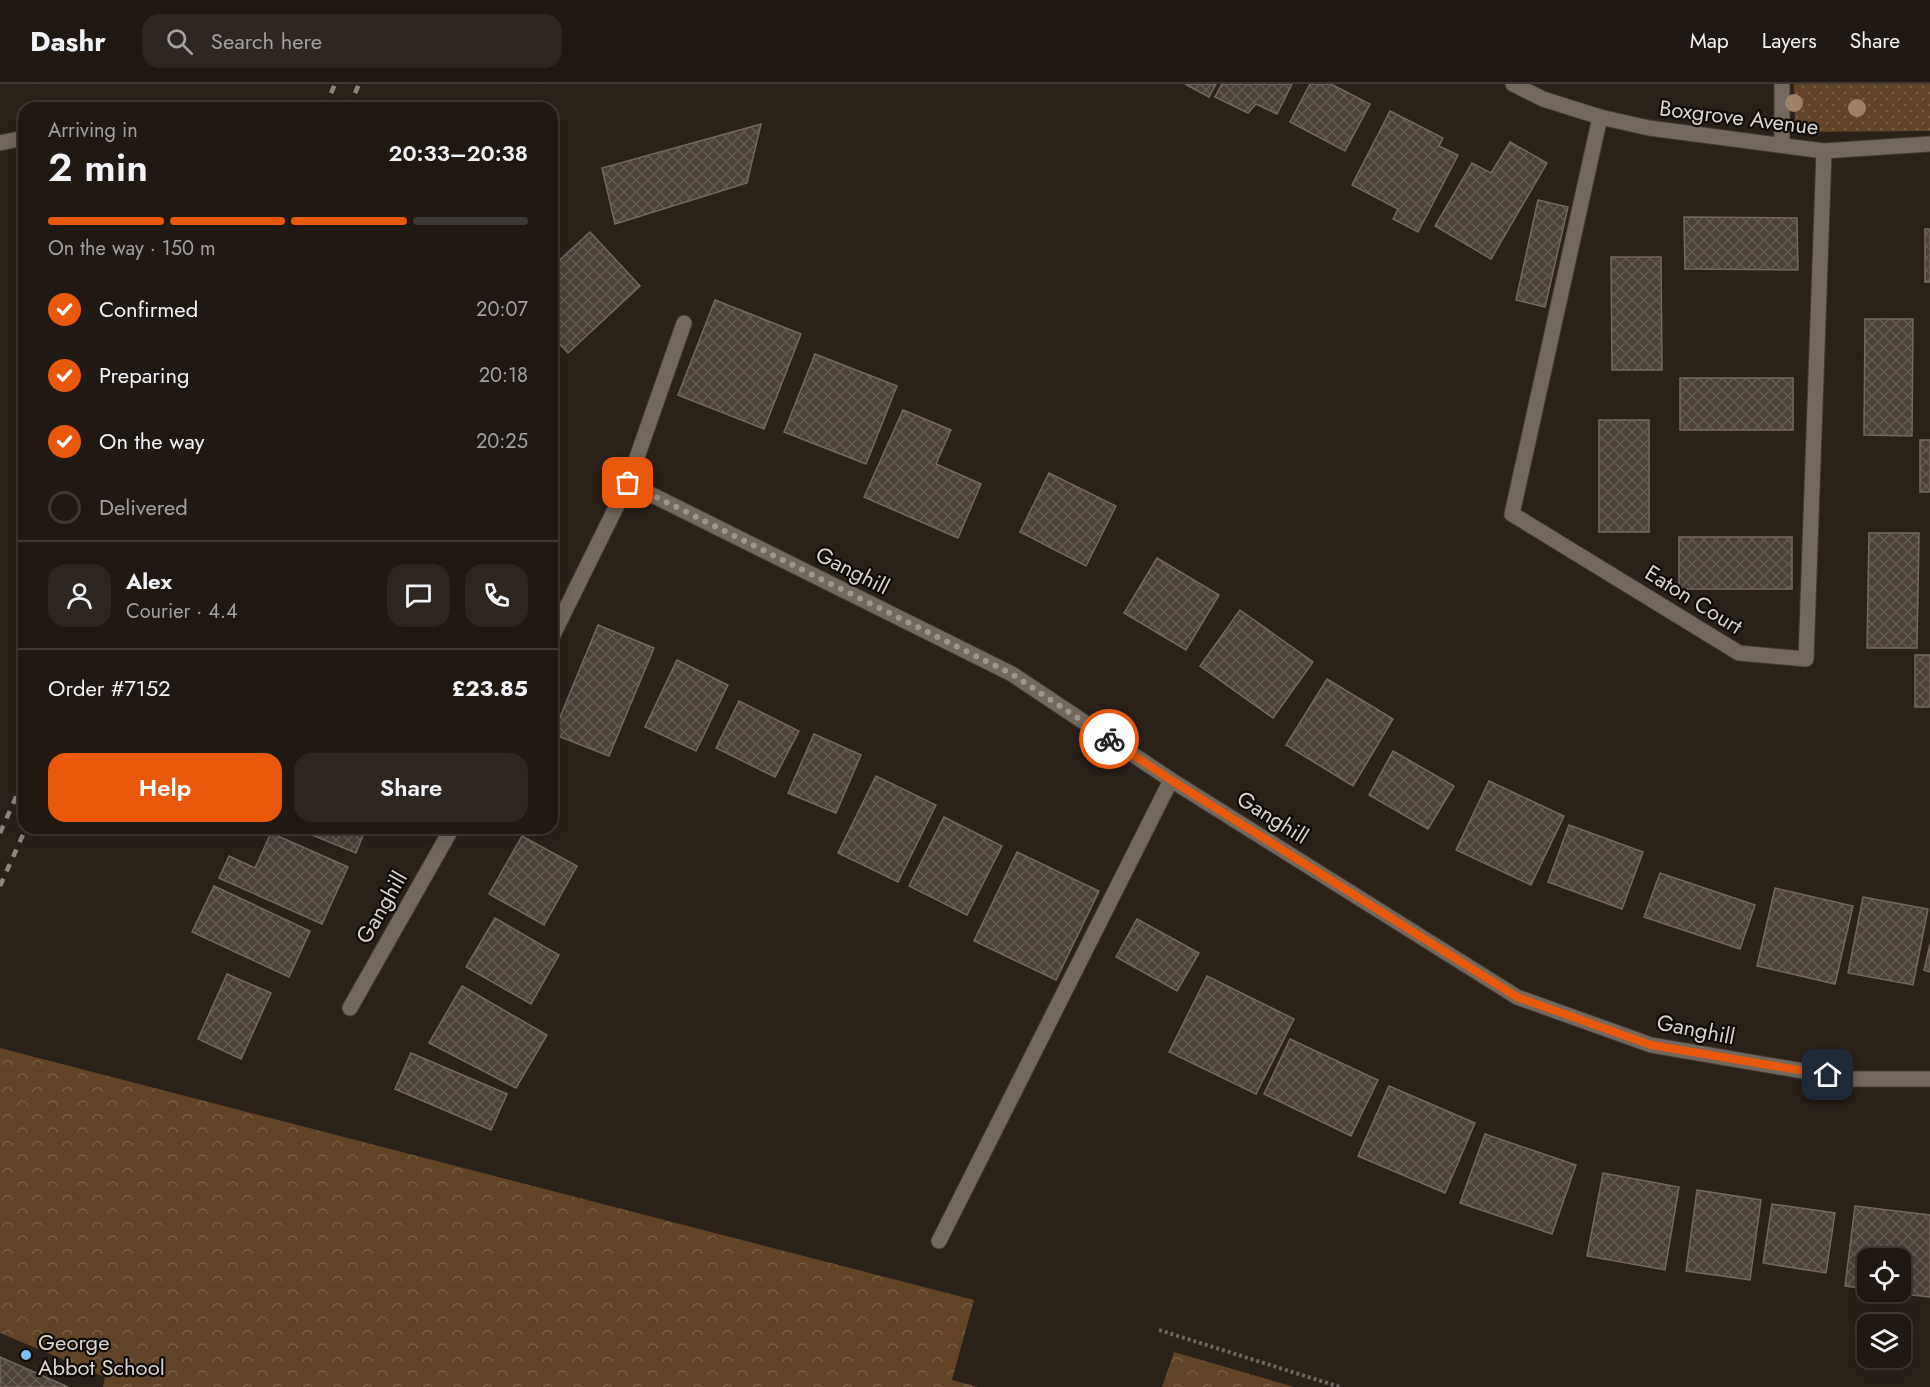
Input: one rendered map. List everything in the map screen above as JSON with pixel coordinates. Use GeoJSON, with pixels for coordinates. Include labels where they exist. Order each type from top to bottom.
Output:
{"type":"FeatureCollection","features":[{"type":"Feature","properties":{"kind":"street","name":"Boxgrove Avenue"},"geometry":{"type":"LineString","coordinates":[[1513,84],[1543,99],[1600,117],[1649,128],[1824,151],[1930,144]]}},
{"type":"Feature","properties":{"kind":"street"},"geometry":{"type":"LineString","coordinates":[[1782,84],[1782,145]]}},
{"type":"Feature","properties":{"kind":"street","name":"Eaton Court"},"geometry":{"type":"LineString","coordinates":[[1600,117],[1512,514],[1739,654],[1806,659],[1824,151]]}},
{"type":"Feature","properties":{"kind":"street"},"geometry":{"type":"LineString","coordinates":[[0,143],[18,139]]}},
{"type":"Feature","properties":{"kind":"street"},"geometry":{"type":"LineString","coordinates":[[558,625],[628,483],[684,323]]}},
{"type":"Feature","properties":{"kind":"street","name":"Ganghill"},"geometry":{"type":"LineString","coordinates":[[628,483],[1012,674],[1171,780],[1517,997],[1651,1045],[1850,1079],[1930,1079]]}},
{"type":"Feature","properties":{"kind":"street"},"geometry":{"type":"LineString","coordinates":[[939,1241],[1171,780]]}},
{"type":"Feature","properties":{"kind":"street","name":"Ganghill"},"geometry":{"type":"LineString","coordinates":[[350,1008],[449,834]]}},
{"type":"Feature","properties":{"kind":"path"},"geometry":{"type":"LineString","coordinates":[[1159,1330],[1340,1387]]}},
{"type":"Feature","properties":{"kind":"green space"},"geometry":{"type":"Polygon","coordinates":[[[1794,84],[1930,84],[1930,131],[1795,132],[1794,84]]]}},
{"type":"Feature","properties":{"kind":"green space"},"geometry":{"type":"Polygon","coordinates":[[[0,1048],[974,1300],[952,1380],[978,1387],[103,1387],[105,1377],[0,1333],[0,1048]]]}},
{"type":"Feature","properties":{"kind":"green space"},"geometry":{"type":"Polygon","coordinates":[[[1174,1352],[1294,1387],[1162,1387],[1174,1352]]]}},
{"type":"Feature","properties":{"kind":"building"},"geometry":{"type":"Polygon","coordinates":[[[1185,84],[1216,84],[1209,97],[1185,84]]]}},
{"type":"Feature","properties":{"kind":"building"},"geometry":{"type":"Polygon","coordinates":[[[1222,84],[1292,84],[1277,114],[1256,104],[1248,113],[1215,97],[1222,84]]]}},
{"type":"Feature","properties":{"kind":"building"},"geometry":{"type":"Polygon","coordinates":[[[1310,84],[1331,84],[1370,104],[1345,151],[1290,122],[1310,84]]]}},
{"type":"Feature","properties":{"kind":"building"},"geometry":{"type":"Polygon","coordinates":[[[1390,111],[1443,138],[1439,146],[1458,155],[1418,232],[1393,219],[1398,209],[1352,185],[1390,111]]]}},
{"type":"Feature","properties":{"kind":"building"},"geometry":{"type":"Polygon","coordinates":[[[761,124],[747,183],[615,224],[602,168],[761,124]]]}},
{"type":"Feature","properties":{"kind":"building"},"geometry":{"type":"Polygon","coordinates":[[[1510,142],[1547,163],[1491,259],[1435,226],[1472,163],[1491,173],[1510,142]]]}},
{"type":"Feature","properties":{"kind":"building"},"geometry":{"type":"Polygon","coordinates":[[[1538,200],[1568,207],[1545,307],[1516,300],[1538,200]]]}},
{"type":"Feature","properties":{"kind":"building"},"geometry":{"type":"Polygon","coordinates":[[[1684,217],[1797,218],[1798,270],[1685,269],[1684,217]]]}},
{"type":"Feature","properties":{"kind":"building"},"geometry":{"type":"Polygon","coordinates":[[[1925,229],[1930,229],[1930,282],[1925,282],[1925,229]]]}},
{"type":"Feature","properties":{"kind":"building"},"geometry":{"type":"Polygon","coordinates":[[[590,232],[640,286],[568,353],[558,342],[558,261],[590,232]]]}},
{"type":"Feature","properties":{"kind":"building"},"geometry":{"type":"Polygon","coordinates":[[[1611,257],[1661,257],[1662,370],[1612,370],[1611,257]]]}},
{"type":"Feature","properties":{"kind":"building"},"geometry":{"type":"Polygon","coordinates":[[[715,300],[801,334],[764,429],[678,395],[715,300]]]}},
{"type":"Feature","properties":{"kind":"building"},"geometry":{"type":"Polygon","coordinates":[[[1865,319],[1913,319],[1912,436],[1864,435],[1865,319]]]}},
{"type":"Feature","properties":{"kind":"building"},"geometry":{"type":"Polygon","coordinates":[[[815,354],[897,386],[866,464],[784,432],[815,354]]]}},
{"type":"Feature","properties":{"kind":"building"},"geometry":{"type":"Polygon","coordinates":[[[1680,378],[1793,378],[1793,430],[1680,430],[1680,378]]]}},
{"type":"Feature","properties":{"kind":"building"},"geometry":{"type":"Polygon","coordinates":[[[903,410],[951,430],[936,464],[981,484],[958,538],[864,497],[903,410]]]}},
{"type":"Feature","properties":{"kind":"building"},"geometry":{"type":"Polygon","coordinates":[[[1599,420],[1649,420],[1649,532],[1599,532],[1599,420]]]}},
{"type":"Feature","properties":{"kind":"building"},"geometry":{"type":"Polygon","coordinates":[[[1920,440],[1930,440],[1930,492],[1920,492],[1920,440]]]}},
{"type":"Feature","properties":{"kind":"building"},"geometry":{"type":"Polygon","coordinates":[[[1049,473],[1116,506],[1086,566],[1020,532],[1049,473]]]}},
{"type":"Feature","properties":{"kind":"building"},"geometry":{"type":"Polygon","coordinates":[[[1869,533],[1919,533],[1917,648],[1867,648],[1869,533]]]}},
{"type":"Feature","properties":{"kind":"building"},"geometry":{"type":"Polygon","coordinates":[[[1679,537],[1792,537],[1792,589],[1679,589],[1679,537]]]}},
{"type":"Feature","properties":{"kind":"building"},"geometry":{"type":"Polygon","coordinates":[[[1157,558],[1219,595],[1186,650],[1124,613],[1157,558]]]}},
{"type":"Feature","properties":{"kind":"building"},"geometry":{"type":"Polygon","coordinates":[[[1240,610],[1313,662],[1273,718],[1200,666],[1240,610]]]}},
{"type":"Feature","properties":{"kind":"building"},"geometry":{"type":"Polygon","coordinates":[[[598,625],[654,648],[609,756],[558,736],[558,722],[598,625]]]}},
{"type":"Feature","properties":{"kind":"building"},"geometry":{"type":"Polygon","coordinates":[[[1915,655],[1930,655],[1930,707],[1915,707],[1915,655]]]}},
{"type":"Feature","properties":{"kind":"building"},"geometry":{"type":"Polygon","coordinates":[[[677,660],[728,685],[696,751],[645,727],[677,660]]]}},
{"type":"Feature","properties":{"kind":"building"},"geometry":{"type":"Polygon","coordinates":[[[1327,679],[1393,719],[1353,786],[1286,745],[1327,679]]]}},
{"type":"Feature","properties":{"kind":"building"},"geometry":{"type":"Polygon","coordinates":[[[739,701],[799,731],[775,777],[716,748],[739,701]]]}},
{"type":"Feature","properties":{"kind":"building"},"geometry":{"type":"Polygon","coordinates":[[[814,734],[861,755],[836,813],[788,793],[814,734]]]}},
{"type":"Feature","properties":{"kind":"building"},"geometry":{"type":"Polygon","coordinates":[[[1393,751],[1454,786],[1428,829],[1369,795],[1393,751]]]}},
{"type":"Feature","properties":{"kind":"building"},"geometry":{"type":"Polygon","coordinates":[[[876,776],[936,805],[898,882],[838,853],[876,776]]]}},
{"type":"Feature","properties":{"kind":"building"},"geometry":{"type":"Polygon","coordinates":[[[1489,781],[1564,816],[1531,885],[1456,850],[1489,781]]]}},
{"type":"Feature","properties":{"kind":"building"},"geometry":{"type":"Polygon","coordinates":[[[944,817],[1002,846],[967,915],[909,886],[944,817]]]}},
{"type":"Feature","properties":{"kind":"building"},"geometry":{"type":"Polygon","coordinates":[[[1569,825],[1643,852],[1622,909],[1548,882],[1569,825]]]}},
{"type":"Feature","properties":{"kind":"building"},"geometry":{"type":"Polygon","coordinates":[[[271,834],[348,867],[322,924],[219,878],[229,856],[255,868],[271,834]]]}},
{"type":"Feature","properties":{"kind":"building"},"geometry":{"type":"Polygon","coordinates":[[[310,834],[364,834],[356,853],[310,834]]]}},
{"type":"Feature","properties":{"kind":"building"},"geometry":{"type":"Polygon","coordinates":[[[522,836],[577,866],[544,925],[489,894],[522,836]]]}},
{"type":"Feature","properties":{"kind":"building"},"geometry":{"type":"Polygon","coordinates":[[[1017,852],[1099,891],[1056,980],[974,941],[1017,852]]]}},
{"type":"Feature","properties":{"kind":"building"},"geometry":{"type":"Polygon","coordinates":[[[1660,873],[1755,905],[1740,949],[1644,917],[1660,873]]]}},
{"type":"Feature","properties":{"kind":"building"},"geometry":{"type":"Polygon","coordinates":[[[214,886],[310,931],[289,977],[192,932],[214,886]]]}},
{"type":"Feature","properties":{"kind":"building"},"geometry":{"type":"Polygon","coordinates":[[[1775,888],[1853,906],[1835,984],[1757,966],[1775,888]]]}},
{"type":"Feature","properties":{"kind":"building"},"geometry":{"type":"Polygon","coordinates":[[[1863,897],[1928,909],[1913,985],[1848,973],[1863,897]]]}},
{"type":"Feature","properties":{"kind":"building"},"geometry":{"type":"Polygon","coordinates":[[[495,918],[559,955],[531,1004],[466,967],[495,918]]]}},
{"type":"Feature","properties":{"kind":"building"},"geometry":{"type":"Polygon","coordinates":[[[1137,919],[1199,953],[1177,991],[1116,957],[1137,919]]]}},
{"type":"Feature","properties":{"kind":"building"},"geometry":{"type":"Polygon","coordinates":[[[1930,944],[1930,972],[1924,970],[1930,944]]]}},
{"type":"Feature","properties":{"kind":"building"},"geometry":{"type":"Polygon","coordinates":[[[227,974],[271,993],[241,1059],[198,1039],[227,974]]]}},
{"type":"Feature","properties":{"kind":"building"},"geometry":{"type":"Polygon","coordinates":[[[1207,976],[1294,1019],[1256,1094],[1169,1052],[1207,976]]]}},
{"type":"Feature","properties":{"kind":"building"},"geometry":{"type":"Polygon","coordinates":[[[462,986],[547,1035],[516,1088],[429,1043],[462,986]]]}},
{"type":"Feature","properties":{"kind":"building"},"geometry":{"type":"Polygon","coordinates":[[[1290,1039],[1378,1080],[1351,1136],[1264,1094],[1290,1039]]]}},
{"type":"Feature","properties":{"kind":"building"},"geometry":{"type":"Polygon","coordinates":[[[411,1053],[507,1094],[491,1130],[395,1089],[411,1053]]]}},
{"type":"Feature","properties":{"kind":"building"},"geometry":{"type":"Polygon","coordinates":[[[1389,1086],[1475,1123],[1445,1193],[1358,1156],[1389,1086]]]}},
{"type":"Feature","properties":{"kind":"building"},"geometry":{"type":"Polygon","coordinates":[[[1485,1134],[1576,1165],[1552,1234],[1460,1203],[1485,1134]]]}},
{"type":"Feature","properties":{"kind":"building"},"geometry":{"type":"Polygon","coordinates":[[[1603,1173],[1679,1187],[1665,1270],[1587,1256],[1603,1173]]]}},
{"type":"Feature","properties":{"kind":"building"},"geometry":{"type":"Polygon","coordinates":[[[1697,1190],[1761,1200],[1750,1280],[1686,1271],[1697,1190]]]}},
{"type":"Feature","properties":{"kind":"building"},"geometry":{"type":"Polygon","coordinates":[[[1772,1204],[1835,1213],[1826,1273],[1763,1263],[1772,1204]]]}},
{"type":"Feature","properties":{"kind":"building"},"geometry":{"type":"Polygon","coordinates":[[[1855,1206],[1930,1215],[1930,1297],[1911,1295],[1911,1248],[1857,1248],[1857,1288],[1845,1286],[1855,1206]]]}},
{"type":"Feature","properties":{"kind":"building"},"geometry":{"type":"Polygon","coordinates":[[[0,1357],[68,1387],[0,1387],[0,1357]]]}},
{"type":"Feature","properties":{"kind":"railway"},"geometry":{"type":"LineString","coordinates":[[328,102],[335,84]]}},
{"type":"Feature","properties":{"kind":"railway"},"geometry":{"type":"LineString","coordinates":[[352,102],[359,84]]}},
{"type":"Feature","properties":{"kind":"railway"},"geometry":{"type":"LineString","coordinates":[[0,833],[18,792]]}},
{"type":"Feature","properties":{"kind":"railway"},"geometry":{"type":"LineString","coordinates":[[0,886],[23,834]]}},
{"type":"Feature","properties":{"kind":"way so far"},"geometry":{"type":"LineString","coordinates":[[628,483],[1012,674],[1109,739]]}},
{"type":"Feature","properties":{"kind":"place","name":"George Abbot School"},"geometry":{"type":"Point","coordinates":[26,1355]}},
{"type":"Feature","properties":{"kind":"route"},"geometry":{"type":"LineString","coordinates":[[1109,739],[1517,997],[1651,1045],[1828,1075]]}}]}
